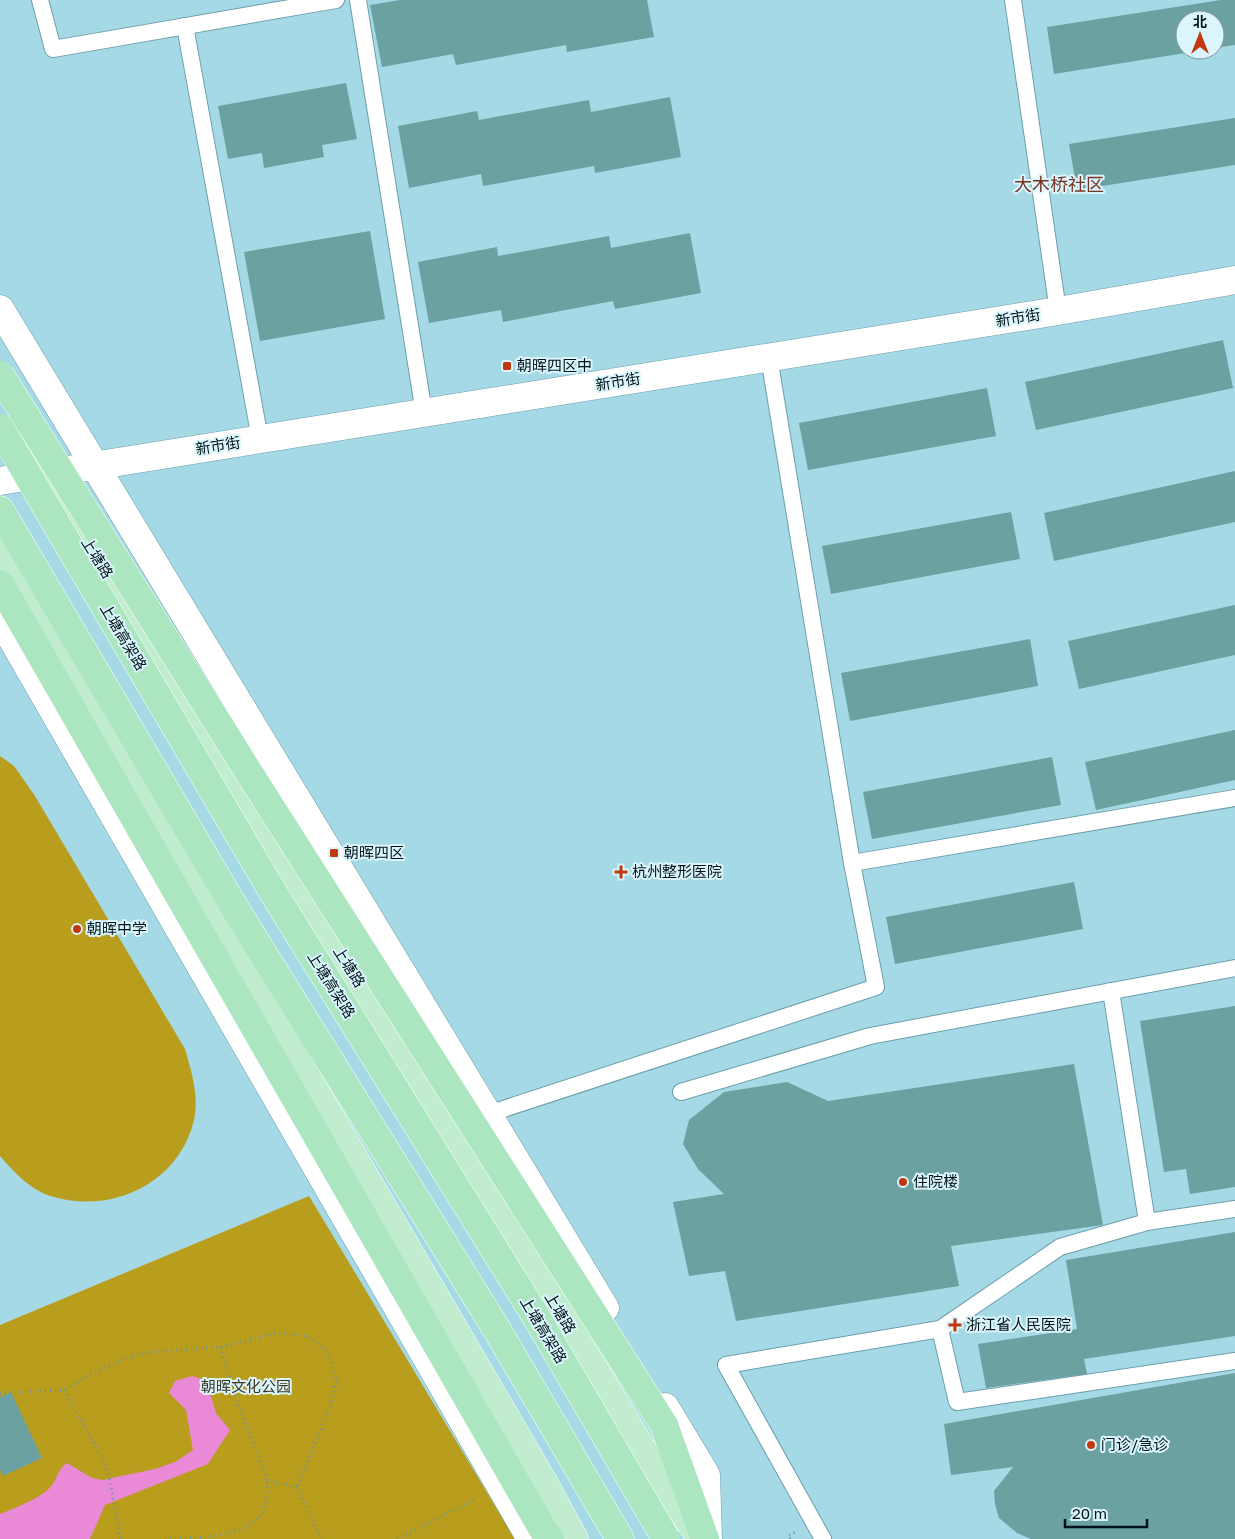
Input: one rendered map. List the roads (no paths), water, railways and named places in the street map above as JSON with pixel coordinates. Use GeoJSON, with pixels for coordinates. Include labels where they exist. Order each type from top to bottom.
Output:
{"type":"FeatureCollection","features":[{"type":"Feature","properties":{"kind":"highway"},"geometry":{"type":"LineString","coordinates":[[0,375],[246,768],[664,1425],[705,1539]]}},
{"type":"Feature","properties":{"kind":"highway","name":"上塘高架路"},"geometry":{"type":"LineString","coordinates":[[0,428],[272,889],[532,1310],[666,1539]]}},
{"type":"Feature","properties":{"kind":"highway"},"geometry":{"type":"LineString","coordinates":[[0,510],[236,910],[496,1328],[620,1539]]}},
{"type":"Feature","properties":{"kind":"highway"},"geometry":{"type":"LineString","coordinates":[[0,584],[541,1535]]}},
{"type":"Feature","properties":{"kind":"main road","name":"新市街"},"geometry":{"type":"LineString","coordinates":[[0,481],[1058,311],[1235,280]]}},
{"type":"Feature","properties":{"kind":"main road"},"geometry":{"type":"LineString","coordinates":[[0,309],[706,1475],[705,1539]]}},
{"type":"Feature","properties":{"kind":"main road","name":"上塘路"},"geometry":{"type":"LineString","coordinates":[[0,393],[45,474],[458,1142],[651,1464],[705,1539]]}},
{"type":"Feature","properties":{"kind":"main road"},"geometry":{"type":"LineString","coordinates":[[0,546],[216,923],[542,1480],[574,1539]]}},
{"type":"Feature","properties":{"kind":"main road"},"geometry":{"type":"LineString","coordinates":[[0,618],[500,1486],[541,1535]]}},
{"type":"Feature","properties":{"kind":"lane"},"geometry":{"type":"LineString","coordinates":[[40,0],[53,49],[336,0]]}},
{"type":"Feature","properties":{"kind":"lane"},"geometry":{"type":"LineString","coordinates":[[358,0],[424,413]]}},
{"type":"Feature","properties":{"kind":"lane"},"geometry":{"type":"LineString","coordinates":[[1013,0],[1058,311]]}},
{"type":"Feature","properties":{"kind":"lane"},"geometry":{"type":"LineString","coordinates":[[185,26],[260,439]]}},
{"type":"Feature","properties":{"kind":"lane"},"geometry":{"type":"LineString","coordinates":[[488,1114],[876,987],[852,863],[769,357]]}},
{"type":"Feature","properties":{"kind":"lane"},"geometry":{"type":"LineString","coordinates":[[852,863],[1235,798]]}},
{"type":"Feature","properties":{"kind":"lane"},"geometry":{"type":"LineString","coordinates":[[681,1092],[870,1036],[1235,968]]}},
{"type":"Feature","properties":{"kind":"lane"},"geometry":{"type":"LineString","coordinates":[[1112,991],[1147,1222]]}},
{"type":"Feature","properties":{"kind":"lane"},"geometry":{"type":"LineString","coordinates":[[823,1539],[726,1365],[940,1328],[1060,1247],[1147,1222],[1235,1208]]}},
{"type":"Feature","properties":{"kind":"lane"},"geometry":{"type":"LineString","coordinates":[[940,1328],[957,1402],[1235,1361]]}},
{"type":"Feature","properties":{"kind":"place","name":"朝晖四区中"},"geometry":{"type":"Point","coordinates":[507,366]}},
{"type":"Feature","properties":{"kind":"place","name":"朝晖四区"},"geometry":{"type":"Point","coordinates":[334,853]}},
{"type":"Feature","properties":{"kind":"place","name":"杭州整形医院"},"geometry":{"type":"Point","coordinates":[621,872]}},
{"type":"Feature","properties":{"kind":"place","name":"朝晖中学"},"geometry":{"type":"Point","coordinates":[77,929]}},
{"type":"Feature","properties":{"kind":"place","name":"住院楼"},"geometry":{"type":"Point","coordinates":[903,1182]}},
{"type":"Feature","properties":{"kind":"place","name":"浙江省人民医院"},"geometry":{"type":"Point","coordinates":[955,1325]}},
{"type":"Feature","properties":{"kind":"place","name":"门诊/急诊"},"geometry":{"type":"Point","coordinates":[1091,1445]}},
{"type":"Feature","properties":{"kind":"district","name":"大木桥社区"},"geometry":{"type":"Point","coordinates":[1059,185]}},
{"type":"Feature","properties":{"kind":"park label","name":"朝晖文化公园"},"geometry":{"type":"Point","coordinates":[246,1387]}}]}
